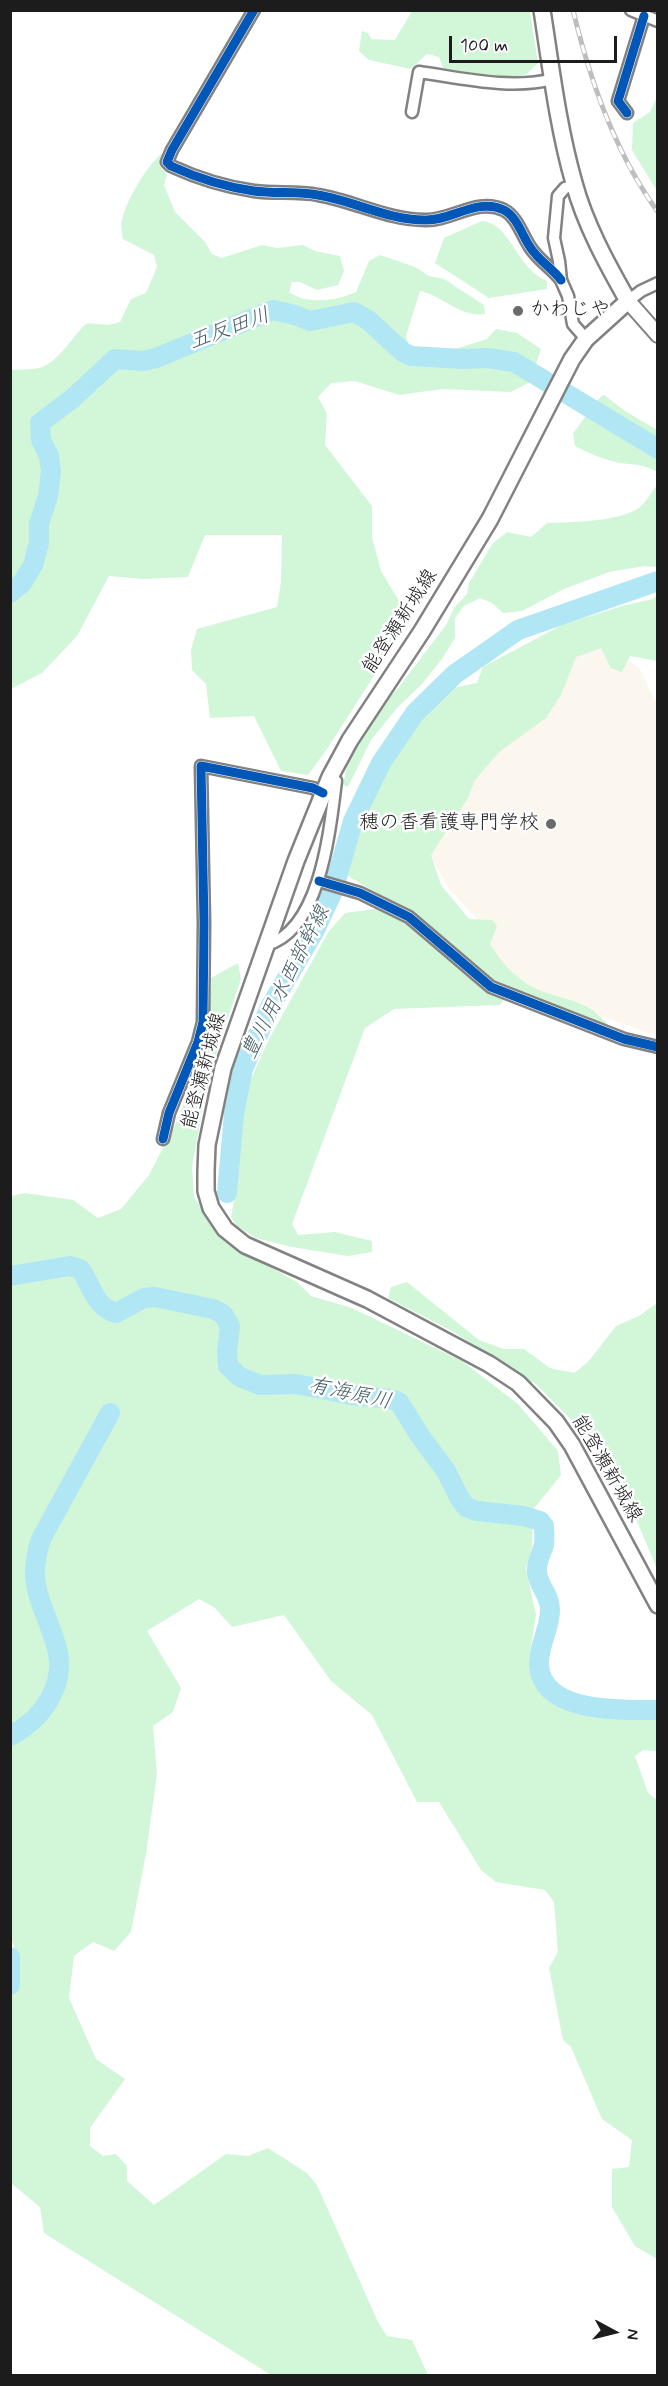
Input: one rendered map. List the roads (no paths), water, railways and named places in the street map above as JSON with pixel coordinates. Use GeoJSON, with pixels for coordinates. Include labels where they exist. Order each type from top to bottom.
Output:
{"type":"FeatureCollection","features":[{"type":"Feature","properties":{"kind":"main road"},"geometry":{"type":"LineString","coordinates":[[542,10],[574,185],[604,260],[628,301],[586,339]]}},
{"type":"Feature","properties":{"kind":"main road","name":"能登瀬新城線"},"geometry":{"type":"LineString","coordinates":[[586,339],[562,374],[522,460],[490,519],[422,631],[350,740],[322,793],[223,1068],[207,1145],[206,1191],[211,1208],[225,1229],[245,1245],[367,1299],[489,1364],[518,1383],[556,1422],[572,1445],[657,1605]]}},
{"type":"Feature","properties":{"kind":"street"},"geometry":{"type":"LineString","coordinates":[[254,10],[172,150],[167,162],[171,166],[207,181],[235,187],[256,191],[320,195],[383,213],[423,220],[440,219],[484,205],[495,206],[507,212],[516,222],[531,248],[561,280]]}},
{"type":"Feature","properties":{"kind":"street"},"geometry":{"type":"LineString","coordinates":[[631,10],[657,21]]}},
{"type":"Feature","properties":{"kind":"street"},"geometry":{"type":"LineString","coordinates":[[627,113],[618,101],[644,16]]}},
{"type":"Feature","properties":{"kind":"street"},"geometry":{"type":"LineString","coordinates":[[412,112],[419,72],[509,83],[540,82],[553,79]]}},
{"type":"Feature","properties":{"kind":"street"},"geometry":{"type":"LineString","coordinates":[[574,185],[565,188],[558,196],[554,238],[561,280],[568,296],[573,324],[586,339]]}},
{"type":"Feature","properties":{"kind":"street"},"geometry":{"type":"LineString","coordinates":[[657,284],[641,291],[628,301],[657,334]]}},
{"type":"Feature","properties":{"kind":"street"},"geometry":{"type":"LineString","coordinates":[[163,1140],[169,1113],[198,1041],[203,1022],[201,766],[313,788],[322,793]]}},
{"type":"Feature","properties":{"kind":"street"},"geometry":{"type":"LineString","coordinates":[[267,945],[276,943],[288,934],[322,882],[336,781],[330,777]]}},
{"type":"Feature","properties":{"kind":"street"},"geometry":{"type":"LineString","coordinates":[[322,882],[360,893],[409,917],[491,987],[624,1039],[657,1047]]}},
{"type":"Feature","properties":{"kind":"waterway","name":"五反田川"},"geometry":{"type":"LineString","coordinates":[[10,593],[22,583],[33,565],[39,543],[39,524],[48,496],[51,471],[49,456],[41,440],[40,423],[73,398],[115,359],[143,361],[156,358],[273,310],[310,321],[354,312],[368,320],[403,352],[411,356],[488,358],[514,362],[658,449]]}},
{"type":"Feature","properties":{"kind":"waterway","name":"豊川用水西部幹線"},"geometry":{"type":"LineString","coordinates":[[227,1193],[234,1114],[243,1069],[270,1007],[315,930],[333,891],[353,821],[381,763],[415,713],[455,674],[518,630],[658,581]]}},
{"type":"Feature","properties":{"kind":"waterway","name":"有海原川"},"geometry":{"type":"LineString","coordinates":[[10,1276],[70,1266],[80,1269],[98,1301],[116,1313],[144,1298],[155,1297],[213,1309],[223,1314],[230,1326],[228,1366],[240,1377],[260,1385],[296,1384],[399,1402],[446,1471],[466,1507],[477,1511],[524,1516],[540,1521],[544,1526],[544,1545],[537,1568],[539,1582],[548,1599],[550,1610],[539,1665],[544,1681],[554,1693],[586,1706],[606,1709],[658,1710]]}},
{"type":"Feature","properties":{"kind":"waterway","name":"豊川用水西部幹線"},"geometry":{"type":"LineString","coordinates":[[10,1736],[22,1729],[42,1710],[50,1698],[59,1673],[56,1645],[36,1584],[35,1566],[41,1539],[110,1413]]}},
{"type":"Feature","properties":{"kind":"waterway","name":"豊川用水西部幹線"},"geometry":{"type":"LineString","coordinates":[[10,1957],[10,1985]]}},
{"type":"Feature","properties":{"kind":"railway"},"geometry":{"type":"LineString","coordinates":[[573,10],[587,63],[606,116],[629,166],[658,212]]}},
{"type":"Feature","properties":{"kind":"place","name":"かわじや"},"geometry":{"type":"Point","coordinates":[518,311]}},
{"type":"Feature","properties":{"kind":"place","name":"穂の香看護専門学校"},"geometry":{"type":"Point","coordinates":[551,824]}}]}
